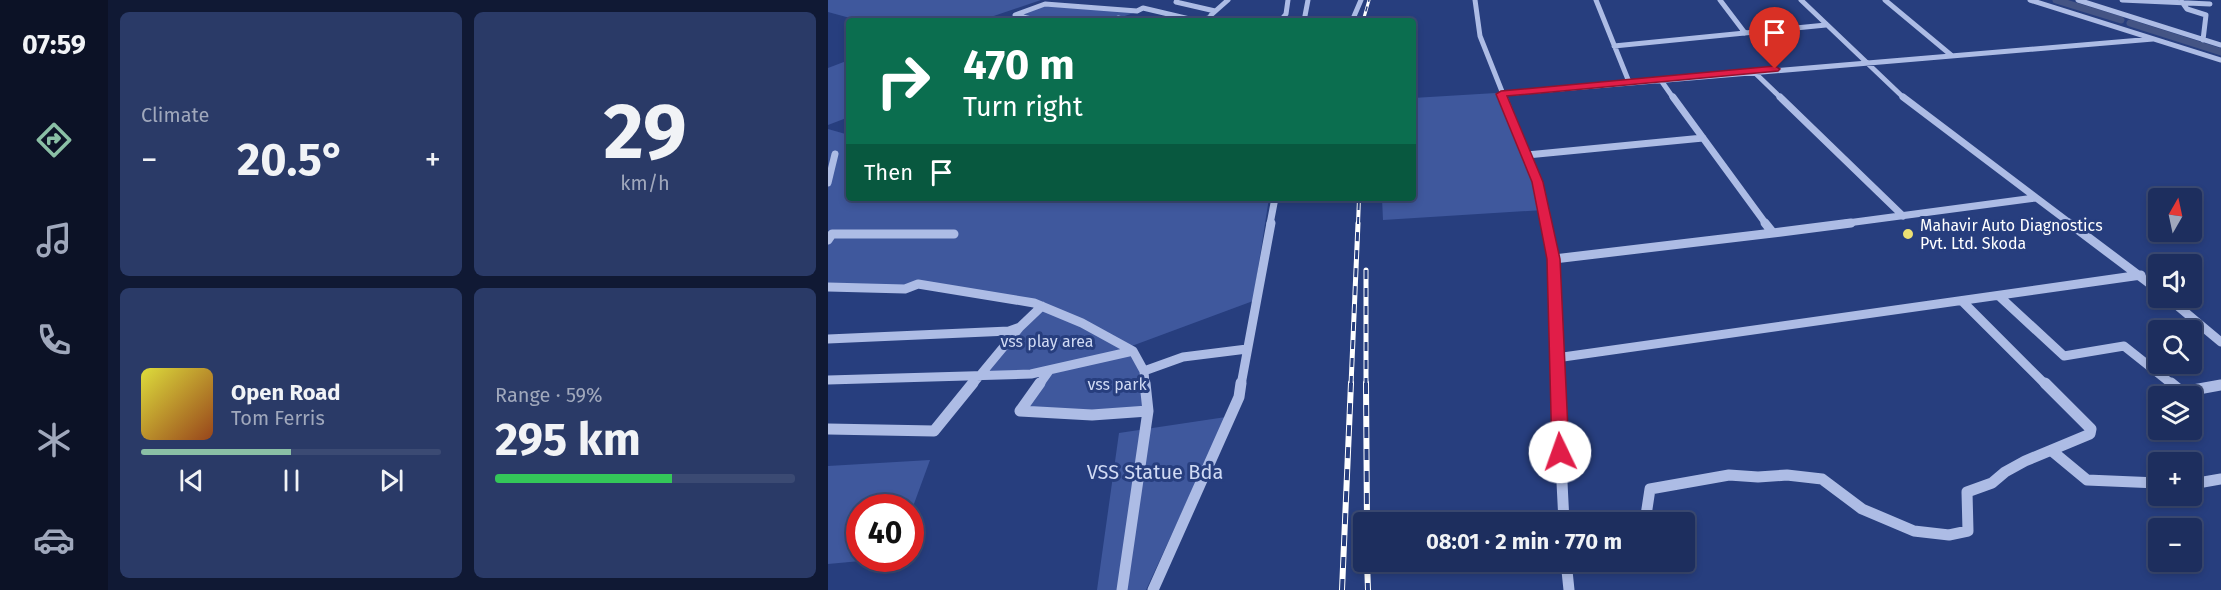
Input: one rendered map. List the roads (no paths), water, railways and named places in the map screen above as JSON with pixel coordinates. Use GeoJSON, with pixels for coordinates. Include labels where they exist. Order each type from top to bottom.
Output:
{"type":"FeatureCollection","features":[{"type":"Feature","properties":{"kind":"street"},"geometry":{"type":"LineString","coordinates":[[1177,0],[1176,2],[1215,11]]}},
{"type":"Feature","properties":{"kind":"street"},"geometry":{"type":"LineString","coordinates":[[1209,18],[1228,0]]}},
{"type":"Feature","properties":{"kind":"street"},"geometry":{"type":"LineString","coordinates":[[1283,18],[1286,14],[1288,0]]}},
{"type":"Feature","properties":{"kind":"street"},"geometry":{"type":"LineString","coordinates":[[1304,18],[1308,0]]}},
{"type":"Feature","properties":{"kind":"street"},"geometry":{"type":"LineString","coordinates":[[1354,18],[1361,0]]}},
{"type":"Feature","properties":{"kind":"street"},"geometry":{"type":"LineString","coordinates":[[1475,0],[1480,36],[1501,94],[1538,182],[1554,259],[1564,512]]}},
{"type":"Feature","properties":{"kind":"street"},"geometry":{"type":"LineString","coordinates":[[1596,0],[1629,82]]}},
{"type":"Feature","properties":{"kind":"street"},"geometry":{"type":"LineString","coordinates":[[1720,0],[1744,33]]}},
{"type":"Feature","properties":{"kind":"street"},"geometry":{"type":"LineString","coordinates":[[1800,0],[1896,92],[2148,281]]}},
{"type":"Feature","properties":{"kind":"street"},"geometry":{"type":"LineString","coordinates":[[1885,0],[1951,54]]}},
{"type":"Feature","properties":{"kind":"street"},"geometry":{"type":"LineString","coordinates":[[2030,0],[2221,60]]}},
{"type":"Feature","properties":{"kind":"street"},"geometry":{"type":"LineString","coordinates":[[2078,0],[2221,45]]}},
{"type":"Feature","properties":{"kind":"street"},"geometry":{"type":"LineString","coordinates":[[2122,0],[2210,4]]}},
{"type":"Feature","properties":{"kind":"street"},"geometry":{"type":"LineString","coordinates":[[2182,2],[2187,9],[2206,15],[2203,39]]}},
{"type":"Feature","properties":{"kind":"street"},"geometry":{"type":"LineString","coordinates":[[1028,18],[1015,15],[1045,4],[1137,11],[1143,8],[1179,18]]}},
{"type":"Feature","properties":{"kind":"street"},"geometry":{"type":"LineString","coordinates":[[2112,26],[2136,18]]}},
{"type":"Feature","properties":{"kind":"street"},"geometry":{"type":"LineString","coordinates":[[1614,46],[1826,25]]}},
{"type":"Feature","properties":{"kind":"street"},"geometry":{"type":"LineString","coordinates":[[1501,94],[1951,54],[2152,39]]}},
{"type":"Feature","properties":{"kind":"street"},"geometry":{"type":"LineString","coordinates":[[1753,71],[1903,216]]}},
{"type":"Feature","properties":{"kind":"street"},"geometry":{"type":"LineString","coordinates":[[1660,80],[1773,233]]}},
{"type":"Feature","properties":{"kind":"street"},"geometry":{"type":"LineString","coordinates":[[1527,155],[1703,138]]}},
{"type":"Feature","properties":{"kind":"street"},"geometry":{"type":"LineString","coordinates":[[828,183],[835,154]]}},
{"type":"Feature","properties":{"kind":"street"},"geometry":{"type":"LineString","coordinates":[[1554,259],[2035,198]]}},
{"type":"Feature","properties":{"kind":"street"},"geometry":{"type":"LineString","coordinates":[[1153,590],[1239,397],[1274,201]]}},
{"type":"Feature","properties":{"kind":"street"},"geometry":{"type":"LineString","coordinates":[[829,235],[954,234]]}},
{"type":"Feature","properties":{"kind":"street"},"geometry":{"type":"LineString","coordinates":[[1556,358],[2141,275]]}},
{"type":"Feature","properties":{"kind":"street"},"geometry":{"type":"LineString","coordinates":[[828,287],[905,289],[918,284],[1007,298],[1042,306],[1082,323],[1133,351],[1143,371],[1149,411],[1122,590]]}},
{"type":"Feature","properties":{"kind":"street"},"geometry":{"type":"LineString","coordinates":[[1999,296],[2064,356],[2124,346],[2182,392],[2221,385]]}},
{"type":"Feature","properties":{"kind":"street"},"geometry":{"type":"LineString","coordinates":[[1647,512],[1650,489],[1730,475],[1758,477],[1787,475],[1822,479],[1862,509],[1914,531],[1949,535],[1968,531],[1967,492],[1992,483],[2005,472],[2090,434],[2091,429],[1962,301]]}},
{"type":"Feature","properties":{"kind":"street"},"geometry":{"type":"LineString","coordinates":[[828,429],[934,431],[1020,327],[1042,306]]}},
{"type":"Feature","properties":{"kind":"street"},"geometry":{"type":"LineString","coordinates":[[2180,308],[2221,342]]}},
{"type":"Feature","properties":{"kind":"street"},"geometry":{"type":"LineString","coordinates":[[828,339],[1009,331],[1020,327]]}},
{"type":"Feature","properties":{"kind":"street"},"geometry":{"type":"LineString","coordinates":[[1143,371],[1183,357],[1247,349]]}},
{"type":"Feature","properties":{"kind":"street"},"geometry":{"type":"LineString","coordinates":[[828,380],[1048,371],[1133,351]]}},
{"type":"Feature","properties":{"kind":"street"},"geometry":{"type":"LineString","coordinates":[[1048,371],[1020,411],[1092,415],[1149,411]]}},
{"type":"Feature","properties":{"kind":"street"},"geometry":{"type":"LineString","coordinates":[[2052,451],[2087,480],[2148,483]]}},
{"type":"Feature","properties":{"kind":"street"},"geometry":{"type":"LineString","coordinates":[[2202,482],[2221,479]]}},
{"type":"Feature","properties":{"kind":"street"},"geometry":{"type":"LineString","coordinates":[[1567,572],[1569,590]]}},
{"type":"Feature","properties":{"kind":"waterway"},"geometry":{"type":"LineString","coordinates":[[2056,0],[2121,20]]}},
{"type":"Feature","properties":{"kind":"waterway"},"geometry":{"type":"LineString","coordinates":[[2130,23],[2221,52]]}},
{"type":"Feature","properties":{"kind":"railway"},"geometry":{"type":"LineString","coordinates":[[1364,18],[1369,0]]}},
{"type":"Feature","properties":{"kind":"railway"},"geometry":{"type":"LineString","coordinates":[[1358,224],[1359,201]]}},
{"type":"Feature","properties":{"kind":"railway"},"geometry":{"type":"LineString","coordinates":[[1351,385],[1358,223]]}},
{"type":"Feature","properties":{"kind":"railway"},"geometry":{"type":"LineString","coordinates":[[1366,270],[1366,383]]}},
{"type":"Feature","properties":{"kind":"railway"},"geometry":{"type":"LineString","coordinates":[[1342,590],[1351,383]]}},
{"type":"Feature","properties":{"kind":"railway"},"geometry":{"type":"LineString","coordinates":[[1366,383],[1367,512]]}},
{"type":"Feature","properties":{"kind":"railway"},"geometry":{"type":"LineString","coordinates":[[1367,572],[1368,590]]}},
{"type":"Feature","properties":{"kind":"place","name":"Mahavir Auto Diagnostics Pvt. Ltd. Skoda"},"geometry":{"type":"Point","coordinates":[1908,234]}},
{"type":"Feature","properties":{"kind":"park label","name":"vss play area"},"geometry":{"type":"Point","coordinates":[1047,341]}},
{"type":"Feature","properties":{"kind":"park label","name":"vss park"},"geometry":{"type":"Point","coordinates":[1117,384]}},
{"type":"Feature","properties":{"kind":"park label","name":"VSS Statue Bda"},"geometry":{"type":"Point","coordinates":[1155,472]}}]}
